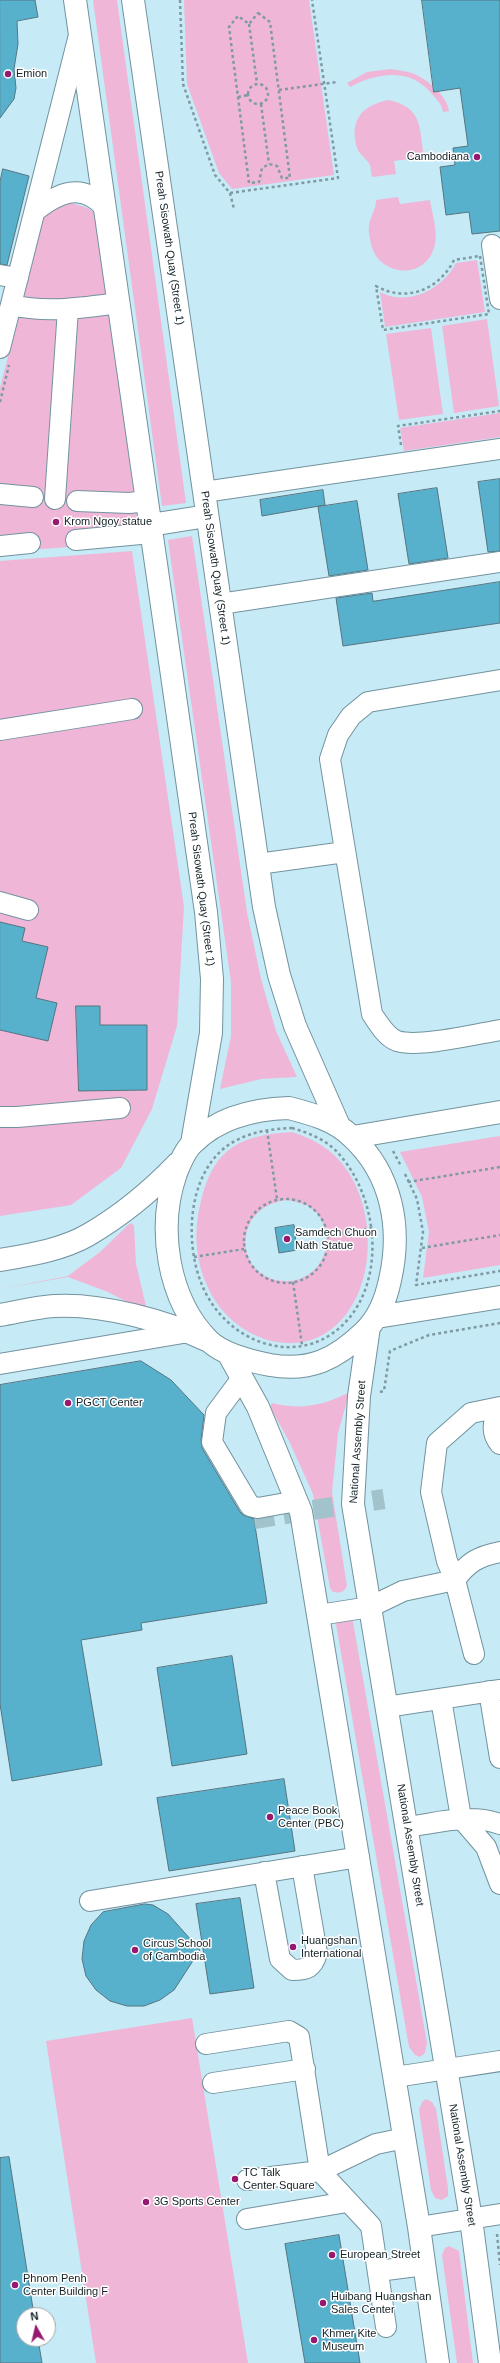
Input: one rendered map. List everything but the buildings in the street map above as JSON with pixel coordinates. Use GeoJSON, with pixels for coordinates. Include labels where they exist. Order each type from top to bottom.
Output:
{"type":"FeatureCollection","features":[{"type":"Feature","properties":{"kind":"main road","name":"Preah Sisowath Quay (Street 1)"},"geometry":{"type":"LineString","coordinates":[[75,0],[206,912],[212,979],[211,1033],[186,1152],[171,1187],[167,1208],[167,1237],[176,1286],[188,1314],[210,1341]]}},
{"type":"Feature","properties":{"kind":"main road","name":"Preah Sisowath Quay (Street 1)"},"geometry":{"type":"LineString","coordinates":[[133,0],[264,907],[279,976],[295,1026],[346,1131]]}},
{"type":"Feature","properties":{"kind":"main road"},"geometry":{"type":"LineString","coordinates":[[151,529],[207,516]]}},
{"type":"Feature","properties":{"kind":"main road"},"geometry":{"type":"LineString","coordinates":[[0,1260],[41,1253],[88,1236],[155,1187],[186,1152],[212,1128],[239,1115],[262,1109],[289,1108],[313,1114],[346,1131],[373,1160],[383,1178],[394,1220],[396,1247],[387,1294],[373,1322],[352,1344],[331,1359],[305,1367],[278,1366],[252,1362],[228,1353],[210,1341],[189,1332],[100,1307],[54,1306],[0,1315]]}},
{"type":"Feature","properties":{"kind":"main road"},"geometry":{"type":"LineString","coordinates":[[346,1131],[500,1112]]}},
{"type":"Feature","properties":{"kind":"main road"},"geometry":{"type":"LineString","coordinates":[[373,1322],[500,1297]]}},
{"type":"Feature","properties":{"kind":"main road","name":"National Assembly Street"},"geometry":{"type":"LineString","coordinates":[[373,1322],[359,1396],[353,1504],[471,2218],[490,2363]]}},
{"type":"Feature","properties":{"kind":"main road"},"geometry":{"type":"LineString","coordinates":[[228,1353],[258,1407],[302,1512],[405,2138],[425,2265],[438,2363]]}},
{"type":"Feature","properties":{"kind":"street","name":"Preah Sisowath Quay (Street 1)"},"geometry":{"type":"LineString","coordinates":[[0,348],[11,305],[9,277],[36,211],[80,34]]}},
{"type":"Feature","properties":{"kind":"street"},"geometry":{"type":"LineString","coordinates":[[36,211],[60,194],[73,192],[86,194],[97,199],[105,208]]}},
{"type":"Feature","properties":{"kind":"street"},"geometry":{"type":"LineString","coordinates":[[492,245],[500,299]]}},
{"type":"Feature","properties":{"kind":"street"},"geometry":{"type":"LineString","coordinates":[[11,305],[68,309],[118,303]]}},
{"type":"Feature","properties":{"kind":"street"},"geometry":{"type":"LineString","coordinates":[[55,499],[68,309]]}},
{"type":"Feature","properties":{"kind":"street"},"geometry":{"type":"LineString","coordinates":[[204,492],[500,449]]}},
{"type":"Feature","properties":{"kind":"street"},"geometry":{"type":"LineString","coordinates":[[0,494],[33,497]]}},
{"type":"Feature","properties":{"kind":"street"},"geometry":{"type":"LineString","coordinates":[[77,501],[129,503],[147,501]]}},
{"type":"Feature","properties":{"kind":"street"},"geometry":{"type":"LineString","coordinates":[[76,540],[151,529]]}},
{"type":"Feature","properties":{"kind":"street"},"geometry":{"type":"LineString","coordinates":[[0,546],[30,543]]}},
{"type":"Feature","properties":{"kind":"street"},"geometry":{"type":"LineString","coordinates":[[220,604],[500,562]]}},
{"type":"Feature","properties":{"kind":"street"},"geometry":{"type":"LineString","coordinates":[[500,680],[368,702],[351,716],[338,735],[330,759],[372,1014],[383,1030],[396,1041],[418,1043],[500,1030]]}},
{"type":"Feature","properties":{"kind":"street"},"geometry":{"type":"LineString","coordinates":[[0,730],[132,709]]}},
{"type":"Feature","properties":{"kind":"street"},"geometry":{"type":"LineString","coordinates":[[258,864],[345,852]]}},
{"type":"Feature","properties":{"kind":"street"},"geometry":{"type":"LineString","coordinates":[[0,902],[28,910]]}},
{"type":"Feature","properties":{"kind":"street"},"geometry":{"type":"LineString","coordinates":[[0,1117],[17,1117],[120,1108]]}},
{"type":"Feature","properties":{"kind":"street"},"geometry":{"type":"LineString","coordinates":[[0,1364],[189,1332]]}},
{"type":"Feature","properties":{"kind":"street"},"geometry":{"type":"LineString","coordinates":[[242,1378],[216,1413],[212,1442],[250,1506],[258,1508],[297,1501]]}},
{"type":"Feature","properties":{"kind":"street"},"geometry":{"type":"LineString","coordinates":[[500,1407],[494,1419],[493,1428],[500,1444]]}},
{"type":"Feature","properties":{"kind":"street"},"geometry":{"type":"LineString","coordinates":[[474,1654],[455,1580],[447,1561],[431,1492],[436,1443],[471,1413],[500,1407]]}},
{"type":"Feature","properties":{"kind":"street"},"geometry":{"type":"LineString","coordinates":[[318,1615],[370,1608],[404,1591],[455,1580],[465,1566],[483,1555],[500,1552]]}},
{"type":"Feature","properties":{"kind":"street"},"geometry":{"type":"LineString","coordinates":[[386,1707],[494,1690],[500,1758]]}},
{"type":"Feature","properties":{"kind":"street"},"geometry":{"type":"LineString","coordinates":[[441,1699],[461,1818],[486,1847],[500,1884]]}},
{"type":"Feature","properties":{"kind":"street"},"geometry":{"type":"LineString","coordinates":[[407,1827],[461,1818],[485,1819],[500,1824]]}},
{"type":"Feature","properties":{"kind":"street"},"geometry":{"type":"LineString","coordinates":[[90,1901],[358,1857]]}},
{"type":"Feature","properties":{"kind":"street"},"geometry":{"type":"LineString","coordinates":[[264,1872],[280,1959],[292,1970],[302,1970],[310,1968],[315,1962],[317,1953],[302,1866]]}},
{"type":"Feature","properties":{"kind":"street"},"geometry":{"type":"LineString","coordinates":[[206,2044],[289,2031],[299,2037],[320,2170],[347,2202],[371,2226],[386,2327]]}},
{"type":"Feature","properties":{"kind":"street"},"geometry":{"type":"LineString","coordinates":[[395,2077],[500,2061]]}},
{"type":"Feature","properties":{"kind":"street"},"geometry":{"type":"LineString","coordinates":[[213,2083],[305,2069]]}},
{"type":"Feature","properties":{"kind":"street"},"geometry":{"type":"LineString","coordinates":[[247,2180],[320,2170],[376,2144],[405,2138]]}},
{"type":"Feature","properties":{"kind":"street"},"geometry":{"type":"LineString","coordinates":[[247,2219],[347,2202]]}},
{"type":"Feature","properties":{"kind":"street"},"geometry":{"type":"LineString","coordinates":[[419,2227],[498,2215]]}},
{"type":"Feature","properties":{"kind":"street"},"geometry":{"type":"LineString","coordinates":[[378,2271],[425,2265]]}},
{"type":"Feature","properties":{"kind":"path"},"geometry":{"type":"LineString","coordinates":[[180,0],[183,84],[215,175],[230,193],[234,209]]}},
{"type":"Feature","properties":{"kind":"path"},"geometry":{"type":"LineString","coordinates":[[230,193],[338,178],[312,0]]}},
{"type":"Feature","properties":{"kind":"path"},"geometry":{"type":"LineString","coordinates":[[249,24],[258,13],[270,22],[290,178],[282,178],[277,166],[269,164],[262,168],[259,182],[249,183],[229,27],[238,16],[249,24],[257,83]]}},
{"type":"Feature","properties":{"kind":"path"},"geometry":{"type":"LineString","coordinates":[[279,90],[337,82]]}},
{"type":"Feature","properties":{"kind":"path"},"geometry":{"type":"LineString","coordinates":[[257,83],[265,85],[268,92],[266,100],[261,104],[252,102],[248,95],[250,88],[257,83]]}},
{"type":"Feature","properties":{"kind":"path"},"geometry":{"type":"LineString","coordinates":[[238,97],[248,95]]}},
{"type":"Feature","properties":{"kind":"path"},"geometry":{"type":"LineString","coordinates":[[261,104],[269,164]]}},
{"type":"Feature","properties":{"kind":"path"},"geometry":{"type":"LineString","coordinates":[[480,256],[489,314],[383,330],[376,286],[385,291],[403,294],[420,292],[436,284],[448,271],[454,260],[480,256]]}},
{"type":"Feature","properties":{"kind":"path"},"geometry":{"type":"LineString","coordinates":[[401,447],[398,426],[500,411]]}},
{"type":"Feature","properties":{"kind":"path"},"geometry":{"type":"LineString","coordinates":[[292,1128],[311,1134],[339,1153],[350,1169],[361,1190],[373,1228],[374,1240],[367,1281],[351,1316],[338,1329],[318,1342],[302,1347],[273,1347],[254,1340],[233,1327],[217,1310],[202,1286],[194,1257],[192,1230],[194,1210],[203,1178],[210,1162],[222,1150],[236,1140],[267,1130],[292,1128]]}},
{"type":"Feature","properties":{"kind":"path"},"geometry":{"type":"LineString","coordinates":[[267,1130],[277,1199]]}},
{"type":"Feature","properties":{"kind":"path"},"geometry":{"type":"LineString","coordinates":[[392,1148],[417,1199],[423,1232],[416,1284],[500,1271]]}},
{"type":"Feature","properties":{"kind":"path"},"geometry":{"type":"LineString","coordinates":[[408,1182],[500,1167]]}},
{"type":"Feature","properties":{"kind":"path"},"geometry":{"type":"LineString","coordinates":[[277,1199],[302,1202],[313,1208],[321,1217],[328,1235],[326,1254],[321,1263],[313,1273],[293,1282],[275,1281],[259,1273],[249,1260],[244,1249],[244,1234],[251,1217],[262,1206],[277,1199]]}},
{"type":"Feature","properties":{"kind":"path"},"geometry":{"type":"LineString","coordinates":[[422,1248],[500,1235]]}},
{"type":"Feature","properties":{"kind":"path"},"geometry":{"type":"LineString","coordinates":[[194,1257],[244,1249]]}},
{"type":"Feature","properties":{"kind":"path"},"geometry":{"type":"LineString","coordinates":[[293,1282],[302,1347]]}},
{"type":"Feature","properties":{"kind":"path"},"geometry":{"type":"LineString","coordinates":[[359,1396],[384,1391],[390,1350],[429,1335],[500,1323]]}},
{"type":"Feature","properties":{"kind":"path"},"geometry":{"type":"LineString","coordinates":[[498,2215],[500,2265]]}},
{"type":"Feature","properties":{"kind":"shaded area"},"geometry":{"type":"Polygon","coordinates":[[[93,0],[117,0],[186,503],[162,506],[93,0]]]}},
{"type":"Feature","properties":{"kind":"shaded area"},"geometry":{"type":"Polygon","coordinates":[[[184,0],[309,0],[334,175],[232,189],[219,173],[187,84],[184,0]]]}},
{"type":"Feature","properties":{"kind":"shaded area"},"geometry":{"type":"Polygon","coordinates":[[[390,69],[412,73],[430,83],[444,99],[449,111],[443,112],[439,102],[423,85],[404,76],[393,75],[371,78],[350,87],[347,83],[367,72],[390,69]]]}},
{"type":"Feature","properties":{"kind":"shaded area"},"geometry":{"type":"Polygon","coordinates":[[[389,100],[408,108],[414,114],[420,128],[424,157],[394,161],[396,174],[372,177],[370,165],[357,148],[355,138],[356,122],[360,115],[371,106],[389,100]]]}},
{"type":"Feature","properties":{"kind":"shaded area"},"geometry":{"type":"Polygon","coordinates":[[[398,197],[400,204],[430,200],[436,237],[434,248],[429,259],[421,266],[412,270],[391,268],[382,263],[375,255],[371,244],[369,230],[376,200],[398,197]]]}},
{"type":"Feature","properties":{"kind":"shaded area"},"geometry":{"type":"Polygon","coordinates":[[[71,203],[85,207],[97,214],[140,542],[0,552],[0,388],[44,214],[52,206],[71,203]]]}},
{"type":"Feature","properties":{"kind":"shaded area"},"geometry":{"type":"Polygon","coordinates":[[[477,260],[485,312],[385,327],[380,292],[391,296],[402,297],[424,293],[443,281],[456,263],[477,260]]]}},
{"type":"Feature","properties":{"kind":"shaded area"},"geometry":{"type":"Polygon","coordinates":[[[487,319],[499,406],[454,413],[442,326],[487,319]]]}},
{"type":"Feature","properties":{"kind":"shaded area"},"geometry":{"type":"Polygon","coordinates":[[[431,328],[443,414],[399,420],[386,334],[431,328]]]}},
{"type":"Feature","properties":{"kind":"shaded area"},"geometry":{"type":"Polygon","coordinates":[[[500,413],[500,437],[404,451],[400,428],[500,413]]]}},
{"type":"Feature","properties":{"kind":"shaded area"},"geometry":{"type":"Polygon","coordinates":[[[192,536],[247,912],[261,979],[276,1031],[297,1077],[261,1079],[220,1089],[231,1036],[231,982],[168,540],[192,536]]]}},
{"type":"Feature","properties":{"kind":"shaded area"},"geometry":{"type":"Polygon","coordinates":[[[132,551],[184,907],[177,1026],[152,1109],[121,1168],[71,1205],[0,1216],[0,561],[132,551]]]}},
{"type":"Feature","properties":{"kind":"shaded area"},"geometry":{"type":"Polygon","coordinates":[[[292,1132],[298,1134],[320,1144],[334,1155],[347,1171],[357,1189],[364,1210],[368,1232],[364,1276],[357,1296],[347,1313],[330,1330],[311,1340],[290,1343],[269,1340],[249,1332],[232,1320],[217,1303],[206,1283],[199,1262],[196,1240],[199,1208],[202,1197],[215,1166],[223,1155],[233,1147],[245,1141],[259,1136],[292,1132]],[[287,1200],[268,1205],[255,1215],[248,1229],[246,1243],[248,1257],[257,1270],[270,1278],[292,1281],[308,1275],[317,1267],[325,1253],[326,1237],[322,1222],[312,1209],[306,1205],[287,1200]]]}},
{"type":"Feature","properties":{"kind":"shaded area"},"geometry":{"type":"Polygon","coordinates":[[[500,1136],[500,1265],[423,1278],[429,1232],[422,1197],[400,1152],[500,1136]]]}},
{"type":"Feature","properties":{"kind":"shaded area"},"geometry":{"type":"Polygon","coordinates":[[[132,1223],[134,1226],[136,1264],[147,1310],[142,1310],[108,1292],[68,1277],[0,1289],[68,1276],[100,1252],[128,1225],[132,1223]]]}},
{"type":"Feature","properties":{"kind":"shaded area"},"geometry":{"type":"Polygon","coordinates":[[[349,1394],[338,1433],[332,1492],[347,1586],[341,1592],[333,1592],[330,1588],[313,1494],[289,1441],[270,1407],[272,1403],[291,1406],[310,1406],[349,1394]]]}},
{"type":"Feature","properties":{"kind":"shaded area"},"geometry":{"type":"Polygon","coordinates":[[[350,1618],[353,1622],[427,2043],[425,2053],[420,2057],[415,2055],[409,2047],[336,1624],[338,1619],[350,1618]]]}},
{"type":"Feature","properties":{"kind":"shaded area","name":"3G Sports Center"},"geometry":{"type":"Polygon","coordinates":[[[192,2018],[248,2363],[96,2363],[46,2041],[192,2018]]]}},
{"type":"Feature","properties":{"kind":"shaded area"},"geometry":{"type":"Polygon","coordinates":[[[426,2099],[432,2102],[436,2109],[448,2188],[448,2196],[442,2200],[435,2198],[431,2190],[419,2110],[422,2102],[426,2099]]]}},
{"type":"Feature","properties":{"kind":"shaded area"},"geometry":{"type":"Polygon","coordinates":[[[449,2246],[459,2251],[473,2363],[457,2363],[442,2255],[445,2248],[449,2246]]]}},
{"type":"Feature","properties":{"kind":"tunnel"},"geometry":{"type":"LineString","coordinates":[[254,1519],[384,1499]]}},
{"type":"Feature","properties":{"kind":"place","name":"Emion"},"geometry":{"type":"Point","coordinates":[8,74]}},
{"type":"Feature","properties":{"kind":"place","name":"Cambodiana"},"geometry":{"type":"Point","coordinates":[477,157]}},
{"type":"Feature","properties":{"kind":"place","name":"Krom Ngoy statue"},"geometry":{"type":"Point","coordinates":[56,522]}},
{"type":"Feature","properties":{"kind":"place","name":"Samdech Chuon Nath Statue"},"geometry":{"type":"Point","coordinates":[287,1239]}},
{"type":"Feature","properties":{"kind":"place","name":"PGCT Center"},"geometry":{"type":"Point","coordinates":[68,1403]}},
{"type":"Feature","properties":{"kind":"place","name":"Peace Book Center (PBC)"},"geometry":{"type":"Point","coordinates":[270,1817]}},
{"type":"Feature","properties":{"kind":"place","name":"Huangshan International"},"geometry":{"type":"Point","coordinates":[293,1947]}},
{"type":"Feature","properties":{"kind":"place","name":"Circus School of Cambodia"},"geometry":{"type":"Point","coordinates":[135,1950]}},
{"type":"Feature","properties":{"kind":"place","name":"TC Talk Center Square"},"geometry":{"type":"Point","coordinates":[235,2179]}},
{"type":"Feature","properties":{"kind":"place","name":"3G Sports Center"},"geometry":{"type":"Point","coordinates":[146,2202]}},
{"type":"Feature","properties":{"kind":"place","name":"European Street"},"geometry":{"type":"Point","coordinates":[332,2255]}},
{"type":"Feature","properties":{"kind":"place","name":"Phnom Penh Center Building F"},"geometry":{"type":"Point","coordinates":[15,2285]}},
{"type":"Feature","properties":{"kind":"place","name":"Huibang Huangshan Sales Center"},"geometry":{"type":"Point","coordinates":[323,2303]}},
{"type":"Feature","properties":{"kind":"place","name":"Khmer Kite Museum"},"geometry":{"type":"Point","coordinates":[314,2340]}}]}
